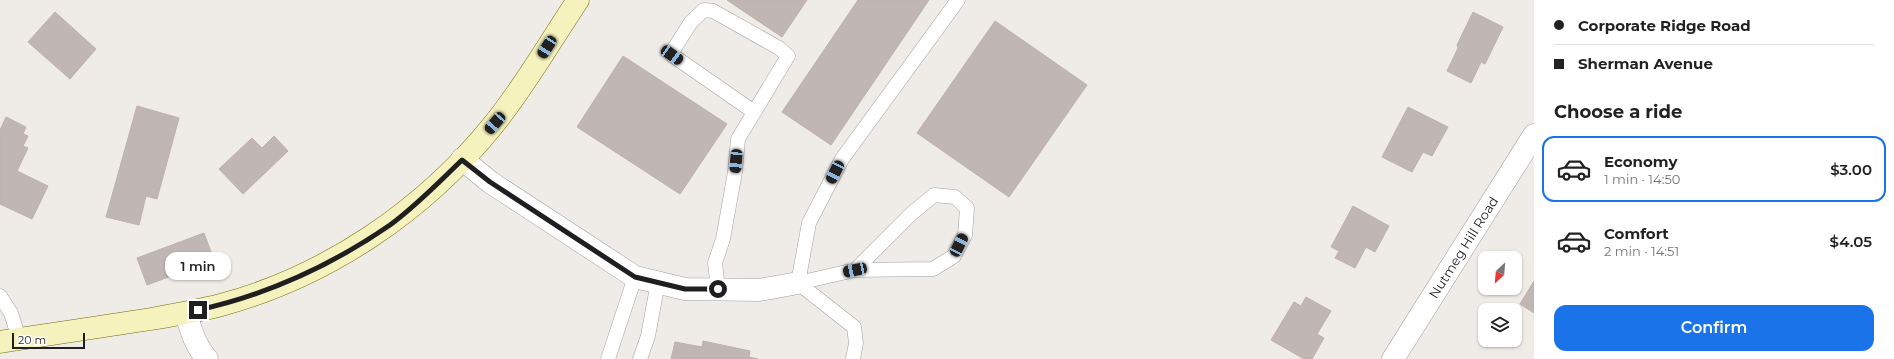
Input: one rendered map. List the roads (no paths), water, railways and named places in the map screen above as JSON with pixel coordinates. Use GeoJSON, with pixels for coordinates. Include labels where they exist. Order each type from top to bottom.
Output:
{"type":"FeatureCollection","features":[{"type":"Feature","properties":{"kind":"main road"},"geometry":{"type":"LineString","coordinates":[[9,341],[221,305],[267,290],[313,270],[354,247],[390,224],[427,194],[462,160],[495,123],[578,0]]}},
{"type":"Feature","properties":{"kind":"street","name":"Nutmeg Hill Road"},"geometry":{"type":"LineString","coordinates":[[1394,359],[1534,135]]}},
{"type":"Feature","properties":{"kind":"street"},"geometry":{"type":"LineString","coordinates":[[462,160],[490,182],[635,277],[685,289],[759,290],[798,283]]}},
{"type":"Feature","properties":{"kind":"street"},"geometry":{"type":"LineString","coordinates":[[186,312],[192,336],[198,349],[207,359]]}},
{"type":"Feature","properties":{"kind":"lane"},"geometry":{"type":"LineString","coordinates":[[798,283],[809,223],[842,159],[958,0]]}},
{"type":"Feature","properties":{"kind":"lane"},"geometry":{"type":"LineString","coordinates":[[718,289],[716,263],[723,239],[738,139],[788,56],[779,48],[713,11],[704,10],[691,22],[672,52],[672,55],[754,112]]}},
{"type":"Feature","properties":{"kind":"lane"},"geometry":{"type":"LineString","coordinates":[[798,283],[855,270],[934,269],[954,256],[965,235],[966,208],[955,197],[934,195],[911,214],[855,270]]}},
{"type":"Feature","properties":{"kind":"lane"},"geometry":{"type":"LineString","coordinates":[[608,359],[635,277]]}},
{"type":"Feature","properties":{"kind":"lane"},"geometry":{"type":"LineString","coordinates":[[640,359],[648,336],[658,282]]}},
{"type":"Feature","properties":{"kind":"lane"},"geometry":{"type":"LineString","coordinates":[[798,283],[854,327],[856,343],[853,359]]}},
{"type":"Feature","properties":{"kind":"lane"},"geometry":{"type":"LineString","coordinates":[[0,296],[11,313],[9,341]]}}]}
